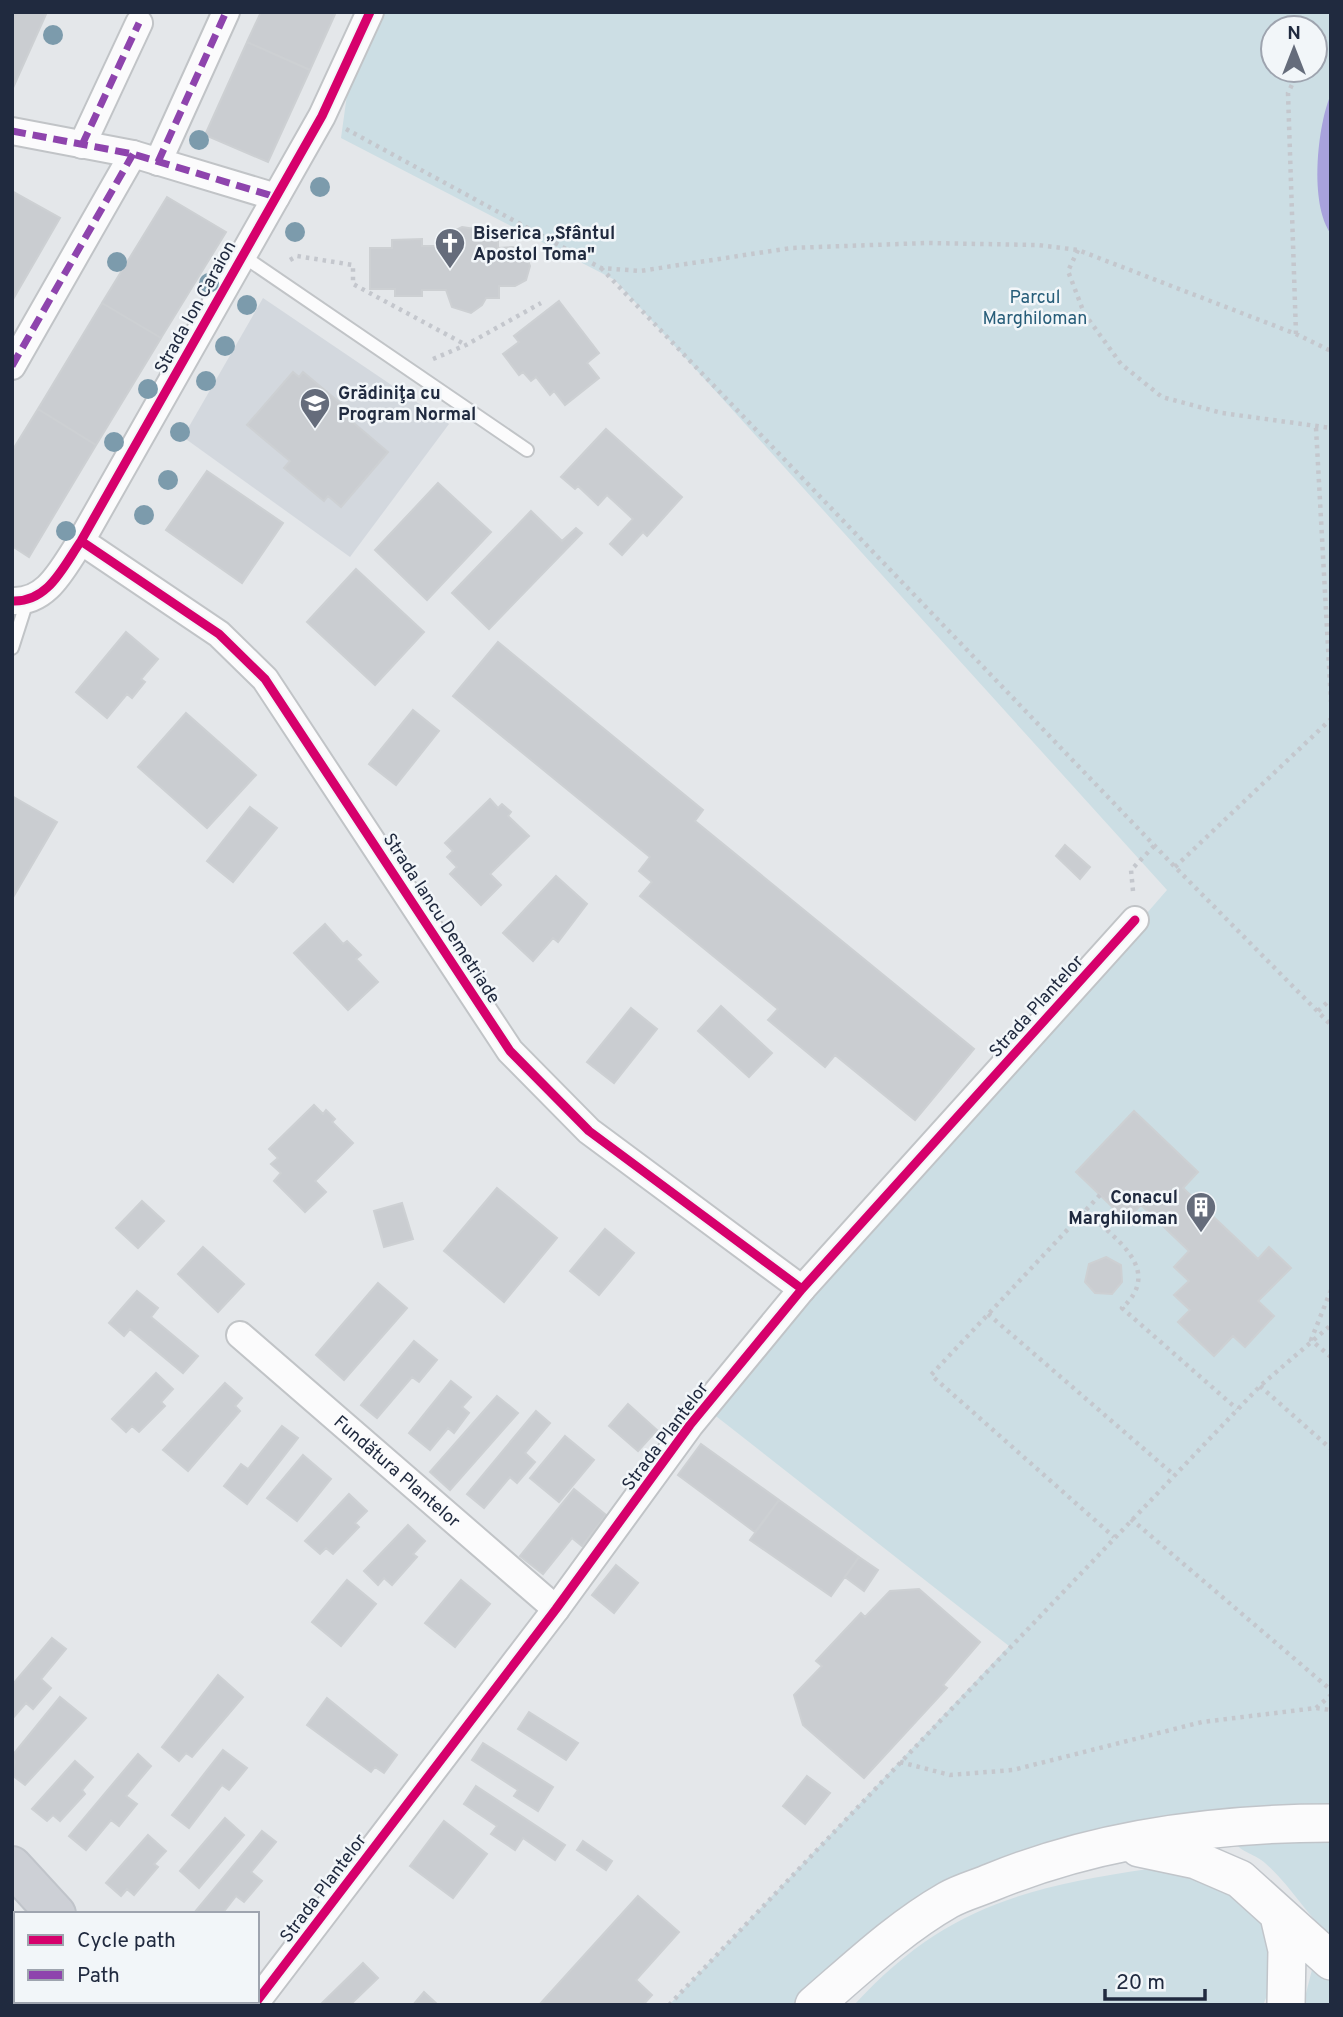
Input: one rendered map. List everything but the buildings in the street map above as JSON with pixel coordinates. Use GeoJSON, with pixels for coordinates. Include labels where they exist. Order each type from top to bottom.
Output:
{"type":"FeatureCollection","features":[{"type":"Feature","properties":{"kind":"main road"},"geometry":{"type":"LineString","coordinates":[[814,2005],[886,1943],[949,1900],[1031,1866],[1121,1844],[1213,1827],[1331,1823]]}},
{"type":"Feature","properties":{"kind":"main road"},"geometry":{"type":"LineString","coordinates":[[1121,1844],[1196,1860],[1240,1880],[1331,1961]]}},
{"type":"Feature","properties":{"kind":"main road"},"geometry":{"type":"LineString","coordinates":[[12,1866],[54,1912]]}},
{"type":"Feature","properties":{"kind":"main road"},"geometry":{"type":"LineString","coordinates":[[1279,1916],[1287,1950],[1286,2005]]}},
{"type":"Feature","properties":{"kind":"street"},"geometry":{"type":"LineString","coordinates":[[158,162],[226,12]]}},
{"type":"Feature","properties":{"kind":"street","name":"Strada Ion Caraion"},"geometry":{"type":"LineString","coordinates":[[19,601],[50,586],[81,541],[322,116],[370,12]]}},
{"type":"Feature","properties":{"kind":"street"},"geometry":{"type":"LineString","coordinates":[[82,145],[139,23]]}},
{"type":"Feature","properties":{"kind":"street"},"geometry":{"type":"LineString","coordinates":[[12,131],[133,154],[276,197]]}},
{"type":"Feature","properties":{"kind":"street"},"geometry":{"type":"LineString","coordinates":[[12,366],[133,154]]}},
{"type":"Feature","properties":{"kind":"street","name":"Strada Iancu Demetriade"},"geometry":{"type":"LineString","coordinates":[[81,541],[219,634],[265,679],[510,1051],[589,1131],[802,1289]]}},
{"type":"Feature","properties":{"kind":"street","name":"Strada Plantelor"},"geometry":{"type":"LineString","coordinates":[[259,1998],[556,1609],[690,1425],[802,1289],[1135,920]]}},
{"type":"Feature","properties":{"kind":"street","name":"Fundătura Plantelor"},"geometry":{"type":"LineString","coordinates":[[240,1335],[556,1609]]}},
{"type":"Feature","properties":{"kind":"lane"},"geometry":{"type":"LineString","coordinates":[[243,256],[527,450]]}},
{"type":"Feature","properties":{"kind":"lane","name":"Strada Ion Caraion"},"geometry":{"type":"LineString","coordinates":[[12,648],[19,601]]}},
{"type":"Feature","properties":{"kind":"path"},"geometry":{"type":"LineString","coordinates":[[1292,84],[1288,93],[1296,334]]}},
{"type":"Feature","properties":{"kind":"path"},"geometry":{"type":"LineString","coordinates":[[322,116],[601,268],[1175,867],[1331,1025]]}},
{"type":"Feature","properties":{"kind":"path"},"geometry":{"type":"LineString","coordinates":[[601,268],[640,271],[791,248],[926,243],[1038,244],[1078,250],[1296,334],[1331,351]]}},
{"type":"Feature","properties":{"kind":"path"},"geometry":{"type":"LineString","coordinates":[[1078,250],[1068,271],[1084,313],[1121,364],[1162,397],[1222,412],[1316,428],[1331,428]]}},
{"type":"Feature","properties":{"kind":"path"},"geometry":{"type":"LineString","coordinates":[[269,274],[297,256],[353,265],[353,284],[466,345]]}},
{"type":"Feature","properties":{"kind":"path"},"geometry":{"type":"LineString","coordinates":[[410,370],[466,345],[541,303]]}},
{"type":"Feature","properties":{"kind":"path"},"geometry":{"type":"LineString","coordinates":[[1316,428],[1331,702]]}},
{"type":"Feature","properties":{"kind":"path"},"geometry":{"type":"LineString","coordinates":[[1175,867],[1331,719]]}},
{"type":"Feature","properties":{"kind":"path"},"geometry":{"type":"LineString","coordinates":[[1135,920],[1131,870],[1156,845]]}},
{"type":"Feature","properties":{"kind":"path"},"geometry":{"type":"LineString","coordinates":[[1318,1012],[1331,999]]}},
{"type":"Feature","properties":{"kind":"path"},"geometry":{"type":"LineString","coordinates":[[1100,1195],[932,1375],[1114,1537]]}},
{"type":"Feature","properties":{"kind":"path"},"geometry":{"type":"LineString","coordinates":[[1085,1211],[1131,1254],[1139,1270],[1138,1287],[1122,1308],[1237,1409]]}},
{"type":"Feature","properties":{"kind":"path"},"geometry":{"type":"LineString","coordinates":[[1311,1340],[1331,1290]]}},
{"type":"Feature","properties":{"kind":"path"},"geometry":{"type":"LineString","coordinates":[[988,1314],[1174,1475]]}},
{"type":"Feature","properties":{"kind":"path"},"geometry":{"type":"LineString","coordinates":[[669,2005],[1237,1409],[1311,1340],[1331,1325]]}},
{"type":"Feature","properties":{"kind":"path"},"geometry":{"type":"LineString","coordinates":[[1311,1340],[1331,1357]]}},
{"type":"Feature","properties":{"kind":"path"},"geometry":{"type":"LineString","coordinates":[[1260,1386],[1331,1449]]}},
{"type":"Feature","properties":{"kind":"path"},"geometry":{"type":"LineString","coordinates":[[1131,1519],[1331,1692],[1316,1707]]}},
{"type":"Feature","properties":{"kind":"path"},"geometry":{"type":"LineString","coordinates":[[900,1762],[950,1775],[1013,1770],[1202,1722],[1316,1707],[1331,1710]]}},
{"type":"Feature","properties":{"kind":"shaded area"},"geometry":{"type":"Polygon","coordinates":[[[1331,94],[1331,234],[1320,204],[1317,165],[1322,125],[1331,94]]]}},
{"type":"Feature","properties":{"kind":"shaded area","name":"Grădiniţa cu Program Normal"},"geometry":{"type":"Polygon","coordinates":[[[263,298],[449,424],[350,557],[183,437],[263,298]]]}},
{"type":"Feature","properties":{"kind":"green space","name":"Parcul Marghiloman"},"geometry":{"type":"Polygon","coordinates":[[[378,12],[1331,12],[1331,1823],[1031,1866],[814,2005],[669,2005],[1009,1646],[712,1413],[1167,890],[615,280],[341,138],[350,73],[378,12]]]}},
{"type":"Feature","properties":{"kind":"green space"},"geometry":{"type":"Polygon","coordinates":[[[1331,1839],[1331,1937],[1262,1860],[1235,1842],[1331,1839]]]}},
{"type":"Feature","properties":{"kind":"green space"},"geometry":{"type":"Polygon","coordinates":[[[1148,1869],[1208,1878],[1243,1897],[1265,1929],[1270,1947],[1270,1986],[1263,2005],[854,2005],[887,1972],[920,1946],[953,1924],[987,1908],[1061,1885],[1148,1869]]]}},
{"type":"Feature","properties":{"kind":"green space"},"geometry":{"type":"Polygon","coordinates":[[[1314,1962],[1331,1970],[1330,2005],[1303,2005],[1314,1962]]]}},
{"type":"Feature","properties":{"kind":"marked path"},"geometry":{"type":"LineString","coordinates":[[158,162],[226,12]]}},
{"type":"Feature","properties":{"kind":"marked path"},"geometry":{"type":"LineString","coordinates":[[82,145],[139,23]]}},
{"type":"Feature","properties":{"kind":"marked path"},"geometry":{"type":"LineString","coordinates":[[12,131],[133,154],[276,197]]}},
{"type":"Feature","properties":{"kind":"marked path"},"geometry":{"type":"LineString","coordinates":[[12,366],[133,154]]}},
{"type":"Feature","properties":{"kind":"cycle path"},"geometry":{"type":"LineString","coordinates":[[12,601],[25,600],[45,590],[61,572],[81,541],[322,116],[370,12]]}},
{"type":"Feature","properties":{"kind":"cycle path"},"geometry":{"type":"LineString","coordinates":[[81,541],[219,634],[265,679],[510,1051],[589,1131],[802,1289]]}},
{"type":"Feature","properties":{"kind":"cycle path"},"geometry":{"type":"LineString","coordinates":[[259,1998],[556,1609],[690,1425],[802,1289],[1135,920]]}},
{"type":"Feature","properties":{"kind":"place","name":"Biserica „Sfântul Apostol Toma\""},"geometry":{"type":"Point","coordinates":[450,270]}},
{"type":"Feature","properties":{"kind":"place","name":"Grădiniţa cu Program Normal"},"geometry":{"type":"Point","coordinates":[315,430]}},
{"type":"Feature","properties":{"kind":"place","name":"Conacul Marghiloman"},"geometry":{"type":"Point","coordinates":[1201,1234]}}]}
